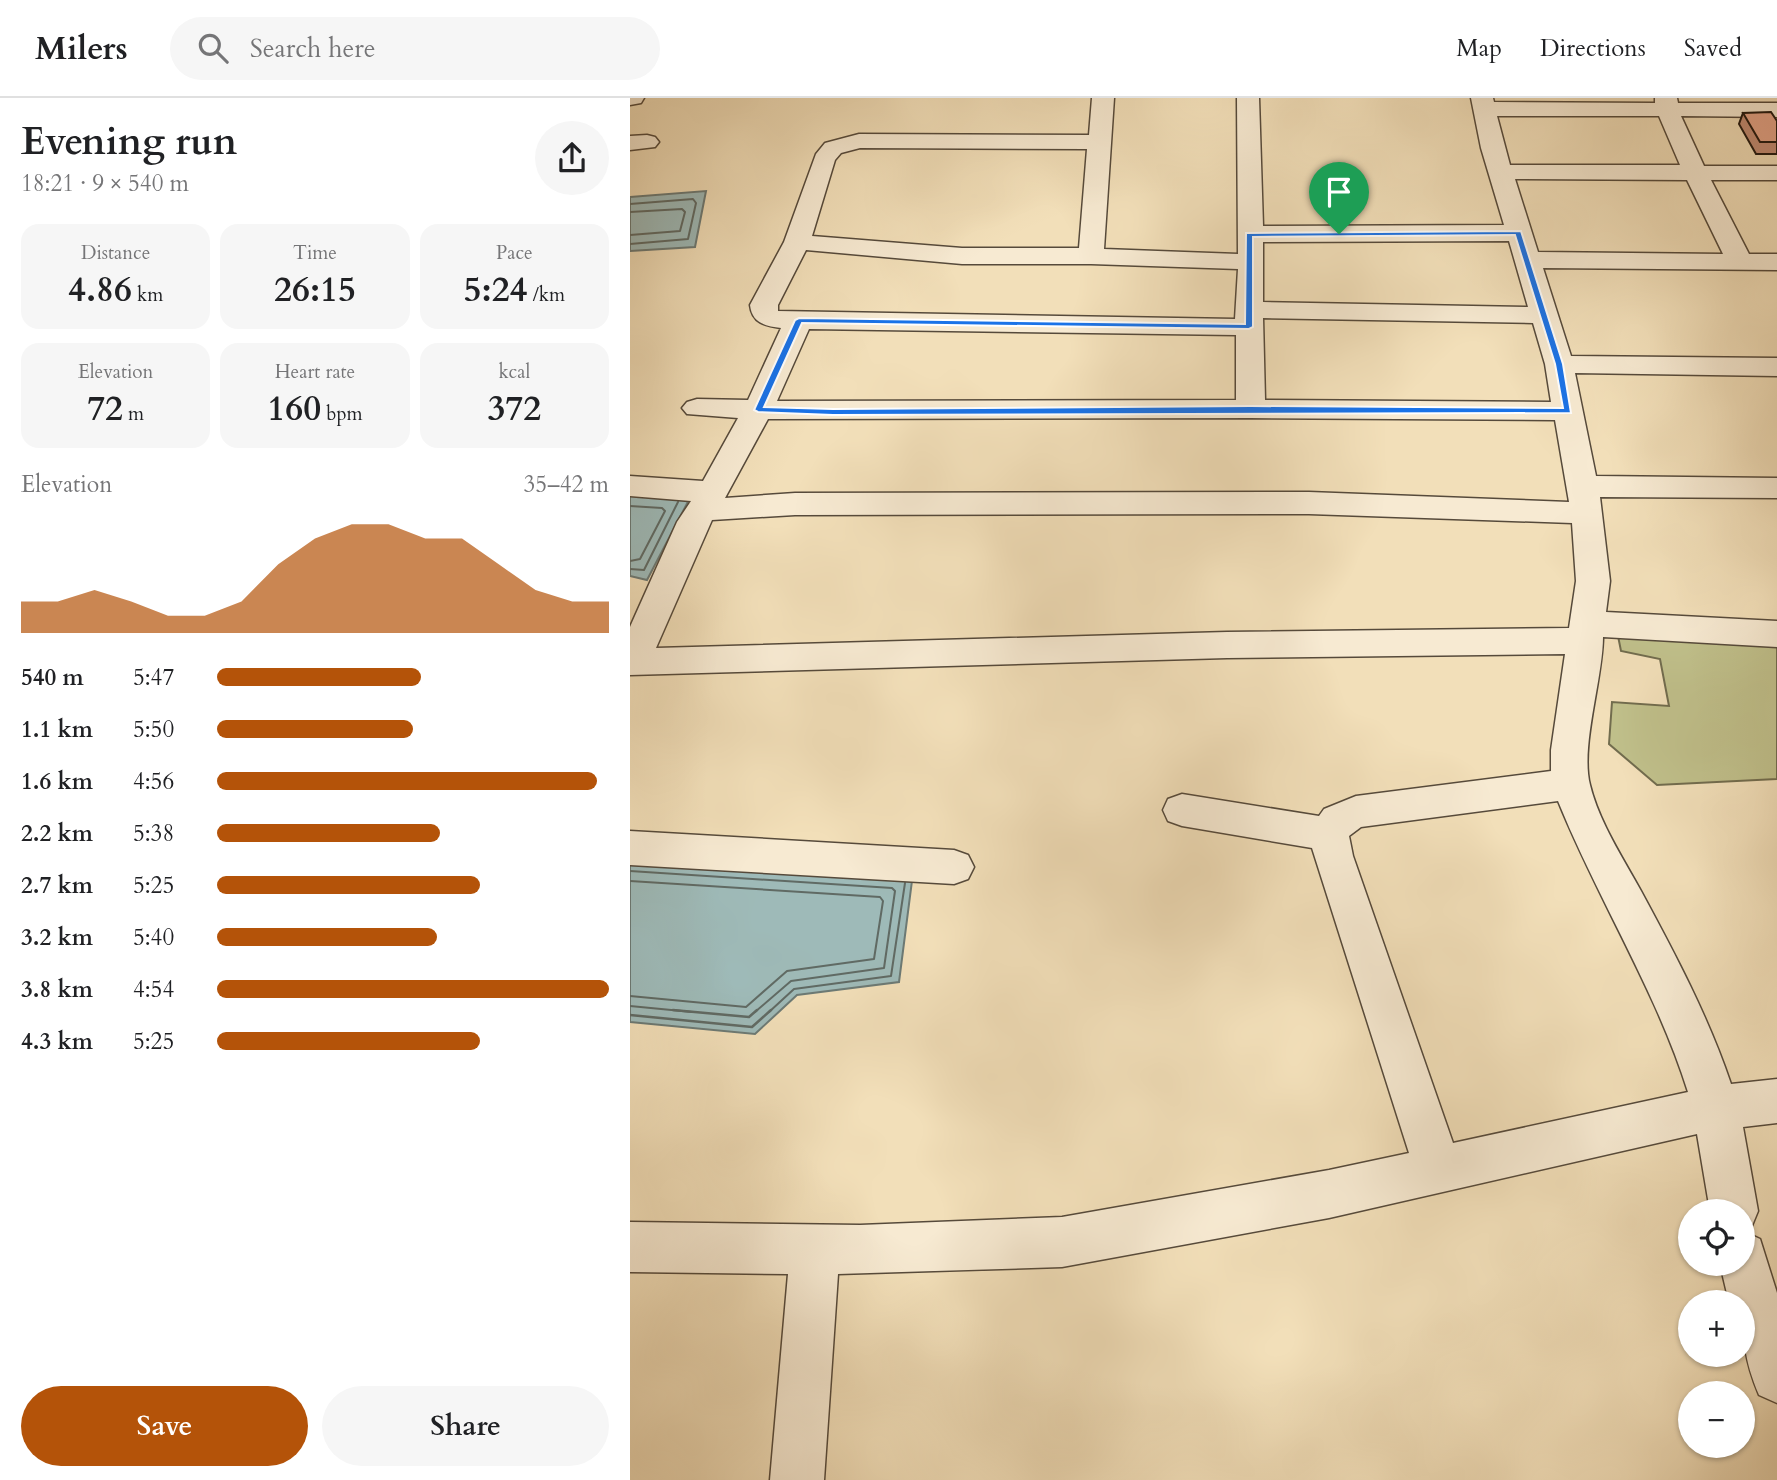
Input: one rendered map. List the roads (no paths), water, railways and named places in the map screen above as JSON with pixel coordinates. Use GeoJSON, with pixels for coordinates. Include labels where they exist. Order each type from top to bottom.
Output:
{"type":"FeatureCollection","features":[{"type":"Feature","properties":{"kind":"street"},"geometry":{"type":"LineString","coordinates":[[1091,256],[1102,98]]}},
{"type":"Feature","properties":{"kind":"street"},"geometry":{"type":"LineString","coordinates":[[1248,98],[1251,409]]}},
{"type":"Feature","properties":{"kind":"street"},"geometry":{"type":"LineString","coordinates":[[1732,1199],[1716,1108],[1690,1032],[1592,837],[1570,784],[1570,750],[1593,581],[1585,500],[1559,364],[1542,315],[1484,104],[1667,104],[1777,110]]}},
{"type":"Feature","properties":{"kind":"street"},"geometry":{"type":"LineString","coordinates":[[1667,104],[1695,172],[1740,262]]}},
{"type":"Feature","properties":{"kind":"street"},"geometry":{"type":"LineString","coordinates":[[1100,142],[859,141],[833,148],[824,159],[797,242],[764,305],[765,315],[778,320],[1542,315]]}},
{"type":"Feature","properties":{"kind":"street"},"geometry":{"type":"LineString","coordinates":[[1501,172],[1777,173]]}},
{"type":"Feature","properties":{"kind":"street"},"geometry":{"type":"LineString","coordinates":[[1249,234],[1524,246],[1740,262],[1777,262]]}},
{"type":"Feature","properties":{"kind":"street"},"geometry":{"type":"LineString","coordinates":[[797,242],[962,256],[1091,256],[1251,262]]}},
{"type":"Feature","properties":{"kind":"street"},"geometry":{"type":"LineString","coordinates":[[799,320],[758,410],[693,522],[631,662],[1587,632],[1777,634]]}},
{"type":"Feature","properties":{"kind":"street"},"geometry":{"type":"LineString","coordinates":[[1559,364],[1777,368]]}},
{"type":"Feature","properties":{"kind":"street"},"geometry":{"type":"LineString","coordinates":[[697,408],[833,412],[1251,409],[1568,411]]}},
{"type":"Feature","properties":{"kind":"street"},"geometry":{"type":"LineString","coordinates":[[630,485],[707,502],[795,504],[1585,500],[1777,488]]}},
{"type":"Feature","properties":{"kind":"street"},"geometry":{"type":"LineString","coordinates":[[1438,1168],[1333,856],[1329,834],[1338,820],[1356,812],[1570,784]]}},
{"type":"Feature","properties":{"kind":"street"},"geometry":{"type":"LineString","coordinates":[[1182,810],[1329,834]]}},
{"type":"Feature","properties":{"kind":"street"},"geometry":{"type":"LineString","coordinates":[[630,848],[954,867]]}},
{"type":"Feature","properties":{"kind":"street"},"geometry":{"type":"LineString","coordinates":[[630,1247],[815,1249],[1062,1242],[1317,1197],[1716,1108],[1777,1101]]}},
{"type":"Feature","properties":{"kind":"street"},"geometry":{"type":"LineString","coordinates":[[797,1480],[815,1249]]}},
{"type":"Feature","properties":{"kind":"street"},"geometry":{"type":"LineString","coordinates":[[1748,1276],[1777,1377]]}},
{"type":"Feature","properties":{"kind":"water"},"geometry":{"type":"Polygon","coordinates":[[[706,191],[695,247],[630,251],[630,197],[706,191]]]}},
{"type":"Feature","properties":{"kind":"water"},"geometry":{"type":"Polygon","coordinates":[[[630,490],[692,494],[647,580],[630,576],[630,490]]]}},
{"type":"Feature","properties":{"kind":"water"},"geometry":{"type":"Polygon","coordinates":[[[630,855],[913,873],[899,982],[797,995],[755,1034],[630,1022],[630,855]]]}}]}
